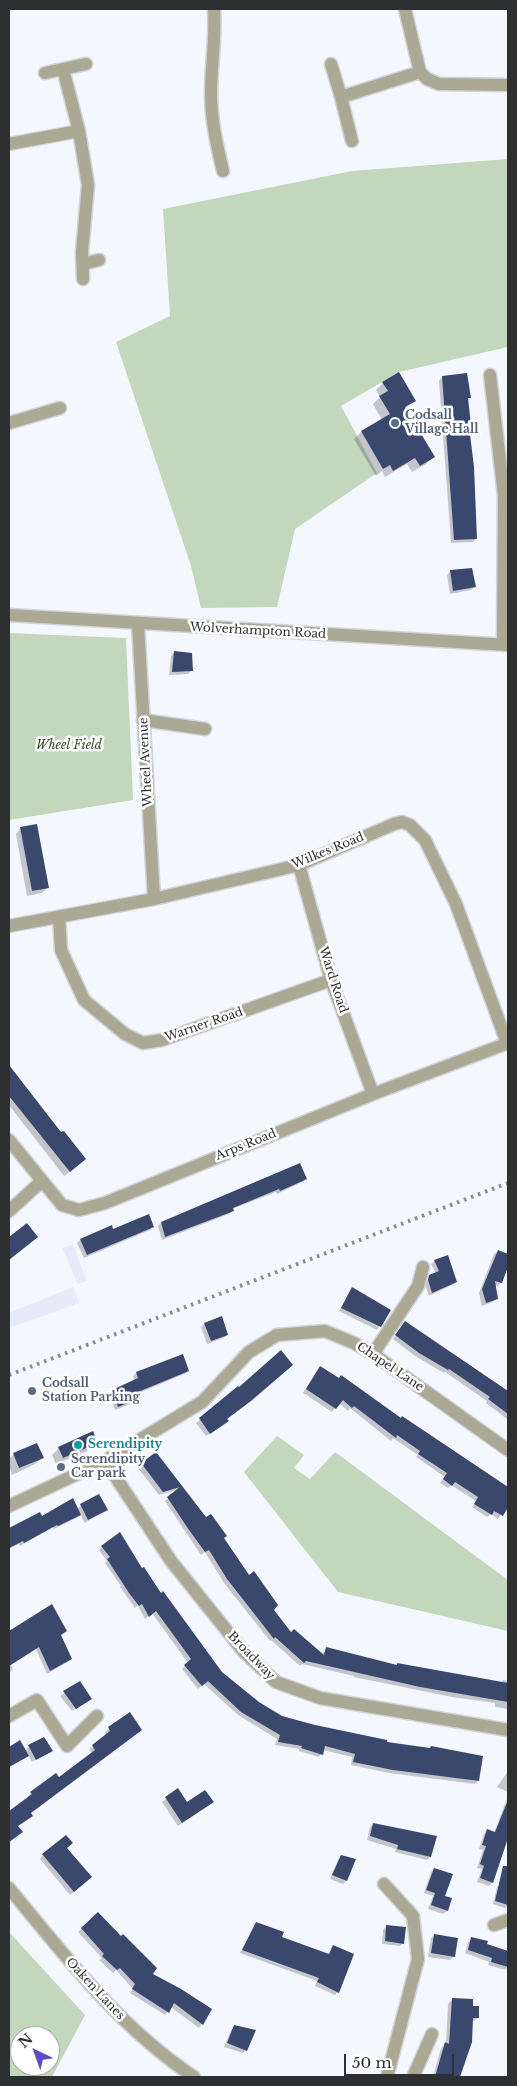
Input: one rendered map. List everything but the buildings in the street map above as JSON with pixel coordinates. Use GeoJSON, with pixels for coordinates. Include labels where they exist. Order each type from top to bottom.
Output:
{"type":"FeatureCollection","features":[{"type":"Feature","properties":{"kind":"street"},"geometry":{"type":"LineString","coordinates":[[214,9],[211,97],[214,131],[223,171]]}},
{"type":"Feature","properties":{"kind":"street"},"geometry":{"type":"LineString","coordinates":[[405,9],[420,72],[427,78],[439,84],[508,85]]}},
{"type":"Feature","properties":{"kind":"street"},"geometry":{"type":"LineString","coordinates":[[44,73],[86,64]]}},
{"type":"Feature","properties":{"kind":"street"},"geometry":{"type":"LineString","coordinates":[[331,64],[352,141]]}},
{"type":"Feature","properties":{"kind":"street"},"geometry":{"type":"LineString","coordinates":[[63,70],[79,131],[88,185],[83,279]]}},
{"type":"Feature","properties":{"kind":"street"},"geometry":{"type":"LineString","coordinates":[[341,97],[420,72]]}},
{"type":"Feature","properties":{"kind":"street"},"geometry":{"type":"LineString","coordinates":[[9,144],[79,131]]}},
{"type":"Feature","properties":{"kind":"street"},"geometry":{"type":"LineString","coordinates":[[83,264],[99,260]]}},
{"type":"Feature","properties":{"kind":"street"},"geometry":{"type":"LineString","coordinates":[[490,375],[504,496],[505,645]]}},
{"type":"Feature","properties":{"kind":"street"},"geometry":{"type":"LineString","coordinates":[[9,423],[60,408]]}},
{"type":"Feature","properties":{"kind":"street","name":"Wolverhampton Road"},"geometry":{"type":"LineString","coordinates":[[9,615],[505,645]]}},
{"type":"Feature","properties":{"kind":"street","name":"Wheel Avenue"},"geometry":{"type":"LineString","coordinates":[[138,624],[154,899]]}},
{"type":"Feature","properties":{"kind":"street"},"geometry":{"type":"LineString","coordinates":[[144,720],[205,730]]}},
{"type":"Feature","properties":{"kind":"street","name":"Wilkes Road"},"geometry":{"type":"LineString","coordinates":[[9,926],[154,899],[299,865],[402,822],[415,829],[425,840],[456,904],[508,1043]]}},
{"type":"Feature","properties":{"kind":"street","name":"Ward Road"},"geometry":{"type":"LineString","coordinates":[[299,865],[331,980],[373,1094]]}},
{"type":"Feature","properties":{"kind":"street","name":"Warner Road"},"geometry":{"type":"LineString","coordinates":[[59,917],[61,950],[84,1000],[125,1034],[143,1043],[162,1040],[331,980]]}},
{"type":"Feature","properties":{"kind":"street","name":"Arps Road"},"geometry":{"type":"LineString","coordinates":[[9,1140],[62,1205],[79,1210],[105,1203],[373,1094],[508,1043]]}},
{"type":"Feature","properties":{"kind":"street"},"geometry":{"type":"LineString","coordinates":[[9,1211],[42,1182]]}},
{"type":"Feature","properties":{"kind":"street"},"geometry":{"type":"LineString","coordinates":[[373,1354],[418,1286],[423,1267]]}},
{"type":"Feature","properties":{"kind":"street","name":"Chapel Lane"},"geometry":{"type":"LineString","coordinates":[[9,1506],[105,1461],[202,1402],[249,1352],[277,1335],[325,1331],[354,1342],[508,1450]]}},
{"type":"Feature","properties":{"kind":"street","name":"Broadway"},"geometry":{"type":"LineString","coordinates":[[105,1461],[172,1561],[244,1652],[276,1682],[320,1698],[508,1730]]}},
{"type":"Feature","properties":{"kind":"street"},"geometry":{"type":"LineString","coordinates":[[9,1716],[37,1700],[67,1746],[97,1716]]}},
{"type":"Feature","properties":{"kind":"street"},"geometry":{"type":"LineString","coordinates":[[384,1884],[414,1916],[418,1959],[387,2077]]}},
{"type":"Feature","properties":{"kind":"street","name":"Oaken Lanes"},"geometry":{"type":"LineString","coordinates":[[9,1888],[82,1978],[122,2019],[173,2063],[194,2077]]}},
{"type":"Feature","properties":{"kind":"street"},"geometry":{"type":"LineString","coordinates":[[494,1925],[508,1920]]}},
{"type":"Feature","properties":{"kind":"street"},"geometry":{"type":"LineString","coordinates":[[413,2077],[432,2034]]}},
{"type":"Feature","properties":{"kind":"shaded area"},"geometry":{"type":"Polygon","coordinates":[[[73,1244],[87,1281],[78,1284],[62,1248],[73,1244]]]}},
{"type":"Feature","properties":{"kind":"shaded area"},"geometry":{"type":"Polygon","coordinates":[[[73,1287],[79,1303],[9,1328],[9,1313],[73,1287]]]}},
{"type":"Feature","properties":{"kind":"green space"},"geometry":{"type":"Polygon","coordinates":[[[508,159],[508,347],[399,372],[341,406],[377,473],[295,529],[277,607],[201,608],[191,566],[116,342],[170,316],[163,209],[352,171],[508,159]]]}},
{"type":"Feature","properties":{"kind":"green space","name":"Wheel Field"},"geometry":{"type":"Polygon","coordinates":[[[9,633],[126,638],[133,800],[9,820],[9,633]]]}},
{"type":"Feature","properties":{"kind":"green space"},"geometry":{"type":"Polygon","coordinates":[[[277,1436],[304,1455],[294,1468],[310,1479],[335,1452],[508,1580],[508,1631],[338,1592],[244,1472],[277,1436]]]}},
{"type":"Feature","properties":{"kind":"green space"},"geometry":{"type":"Polygon","coordinates":[[[9,1932],[85,2015],[60,2062],[60,2026],[10,2026],[10,2076],[52,2077],[9,2077],[9,1932]]]}},
{"type":"Feature","properties":{"kind":"railway"},"geometry":{"type":"LineString","coordinates":[[9,1375],[508,1183]]}},
{"type":"Feature","properties":{"kind":"place","name":"Codsall Village Hall"},"geometry":{"type":"Point","coordinates":[395,423]}},
{"type":"Feature","properties":{"kind":"place","name":"Codsall Station Parking"},"geometry":{"type":"Point","coordinates":[32,1391]}},
{"type":"Feature","properties":{"kind":"place","name":"Serendipity"},"geometry":{"type":"Point","coordinates":[78,1445]}},
{"type":"Feature","properties":{"kind":"place","name":"Serendipity Car park"},"geometry":{"type":"Point","coordinates":[61,1467]}}]}
